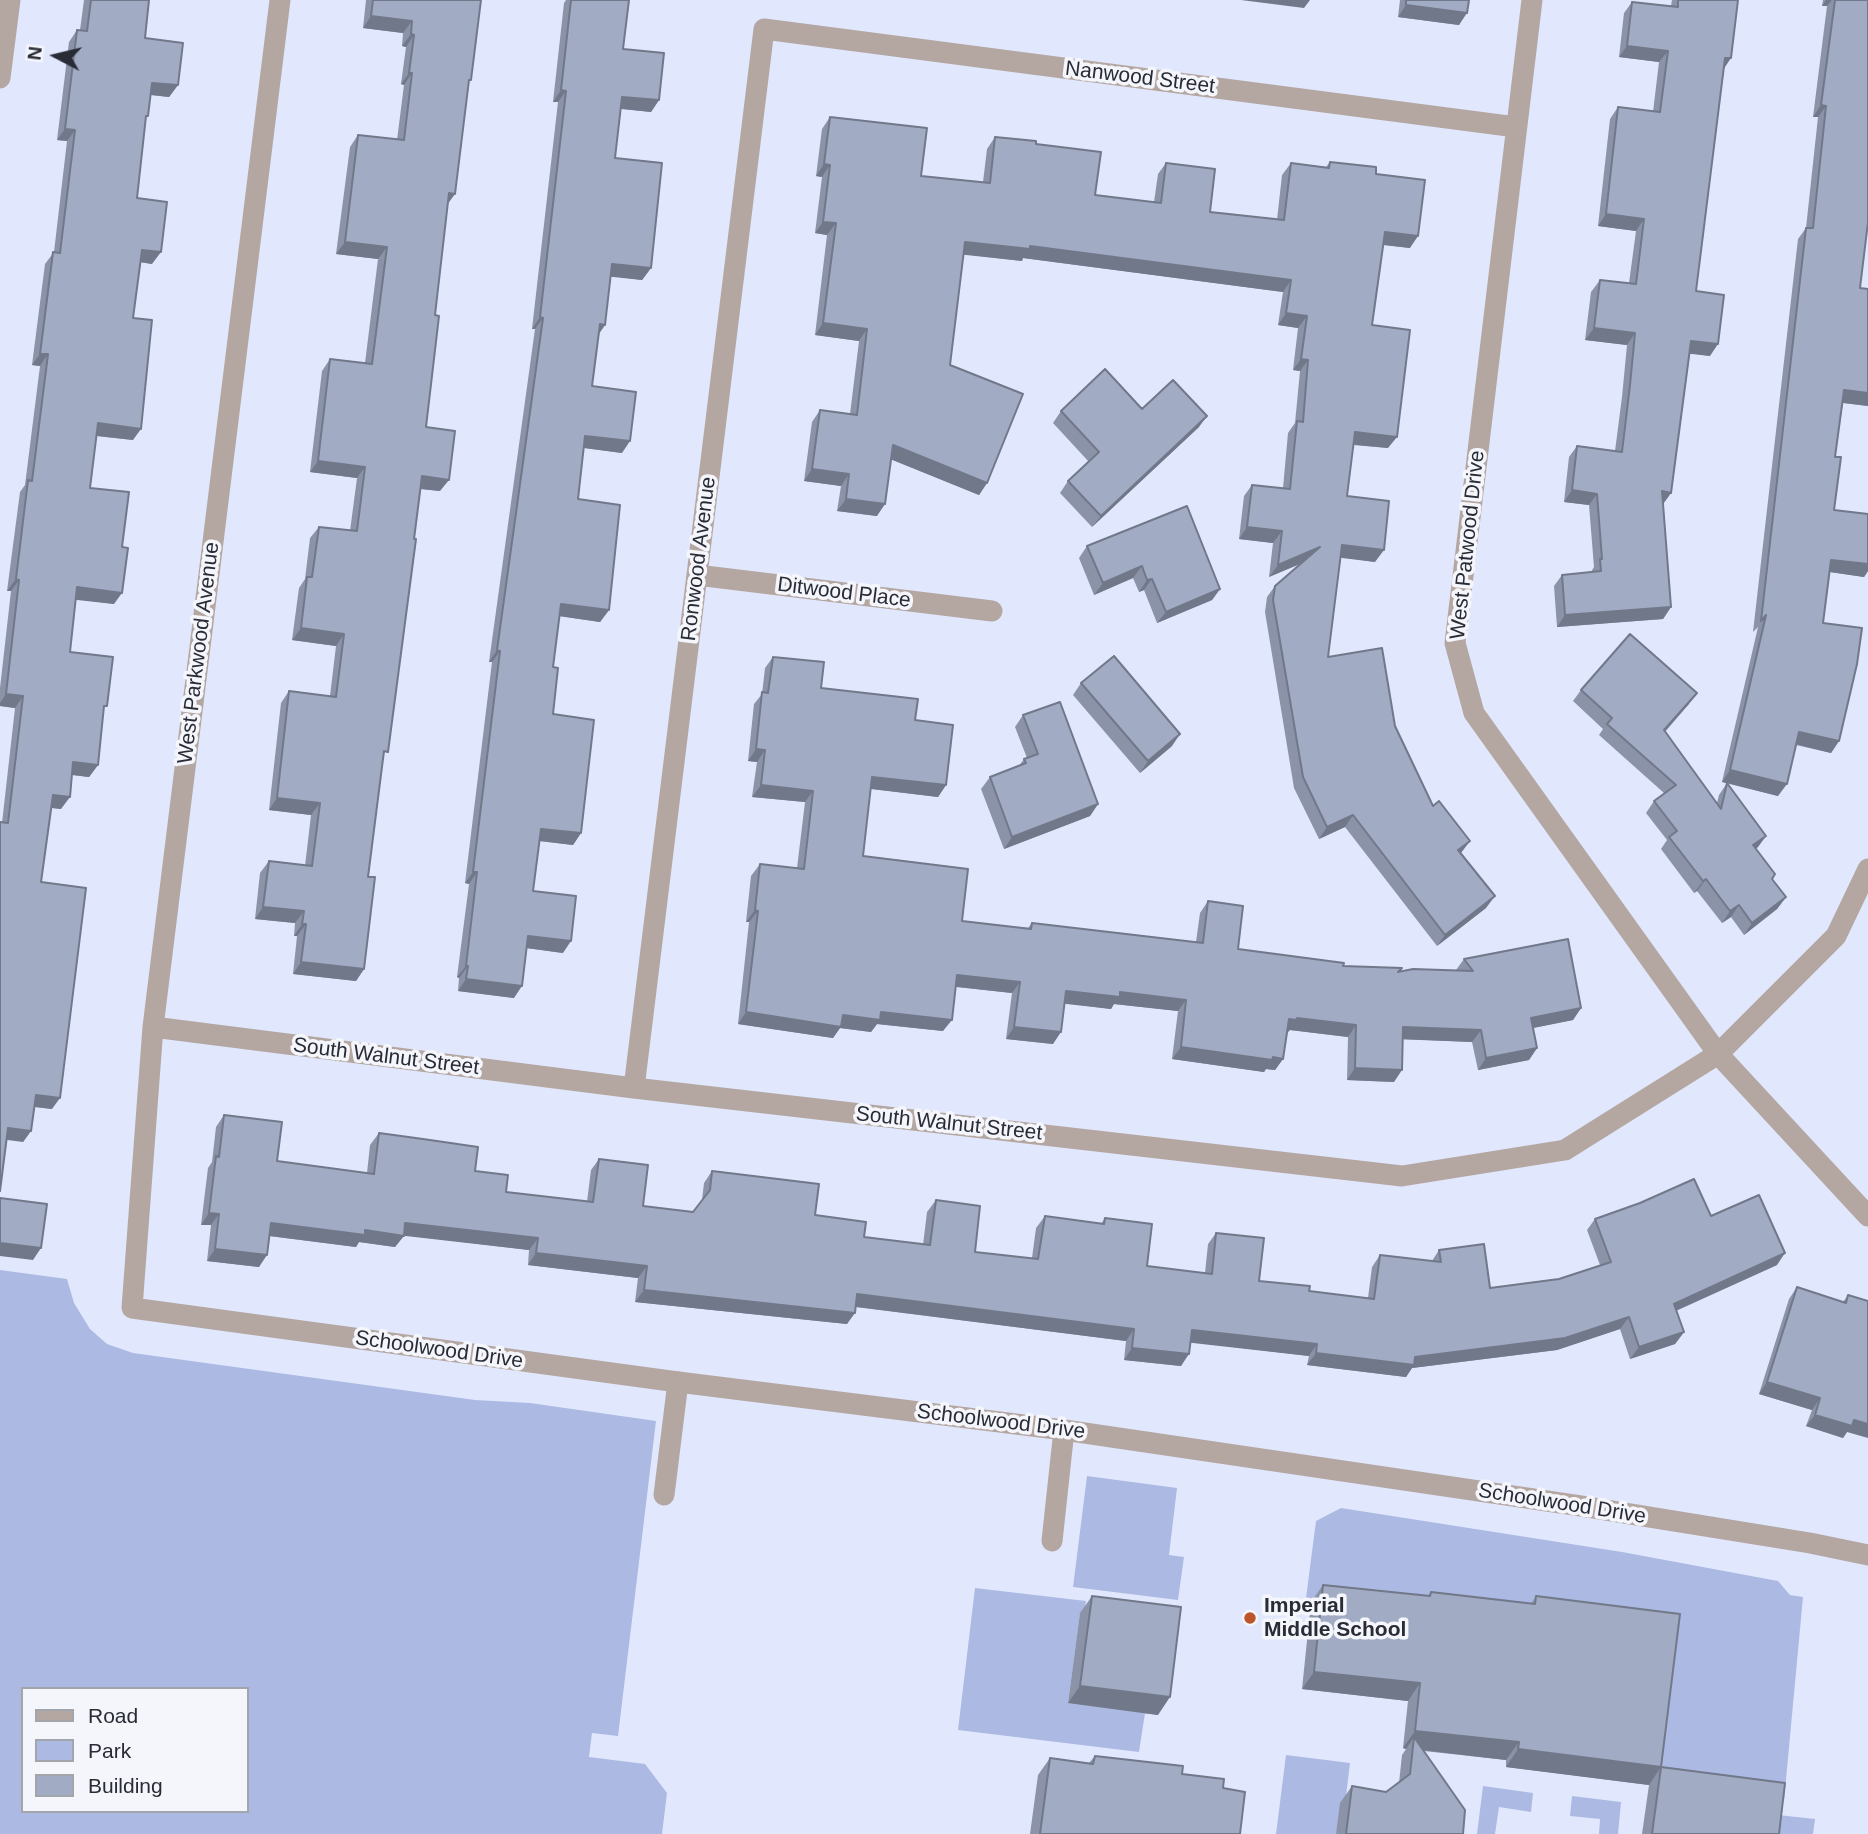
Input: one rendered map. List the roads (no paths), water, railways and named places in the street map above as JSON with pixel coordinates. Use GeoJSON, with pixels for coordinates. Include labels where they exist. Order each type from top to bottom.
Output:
{"type":"FeatureCollection","features":[{"type":"Feature","properties":{"kind":"street"},"geometry":{"type":"LineString","coordinates":[[0,78],[10,0]]}},
{"type":"Feature","properties":{"kind":"street","name":"West Parkwood Avenue"},"geometry":{"type":"LineString","coordinates":[[132,1308],[153,1027],[280,0]]}},
{"type":"Feature","properties":{"kind":"street","name":"West Patwood Drive"},"geometry":{"type":"LineString","coordinates":[[1532,0],[1455,643],[1474,713],[1718,1054],[1868,1216]]}},
{"type":"Feature","properties":{"kind":"street","name":"Nanwood Street"},"geometry":{"type":"LineString","coordinates":[[764,29],[1516,127]]}},
{"type":"Feature","properties":{"kind":"street","name":"Ronwood Avenue"},"geometry":{"type":"LineString","coordinates":[[634,1088],[764,29]]}},
{"type":"Feature","properties":{"kind":"street","name":"Ditwood Place"},"geometry":{"type":"LineString","coordinates":[[697,575],[992,611]]}},
{"type":"Feature","properties":{"kind":"street","name":"South Walnut Street"},"geometry":{"type":"LineString","coordinates":[[153,1027],[634,1088],[1402,1176],[1565,1150],[1718,1054],[1836,936],[1868,869]]}},
{"type":"Feature","properties":{"kind":"street","name":"Schoolwood Drive"},"geometry":{"type":"LineString","coordinates":[[132,1308],[1065,1430],[1581,1506],[1868,1555]]}},
{"type":"Feature","properties":{"kind":"street"},"geometry":{"type":"LineString","coordinates":[[664,1495],[678,1381]]}},
{"type":"Feature","properties":{"kind":"street"},"geometry":{"type":"LineString","coordinates":[[1052,1541],[1065,1430]]}},
{"type":"Feature","properties":{"kind":"place","name":"Imperial Middle School"},"geometry":{"type":"Point","coordinates":[1250,1618]}}]}
